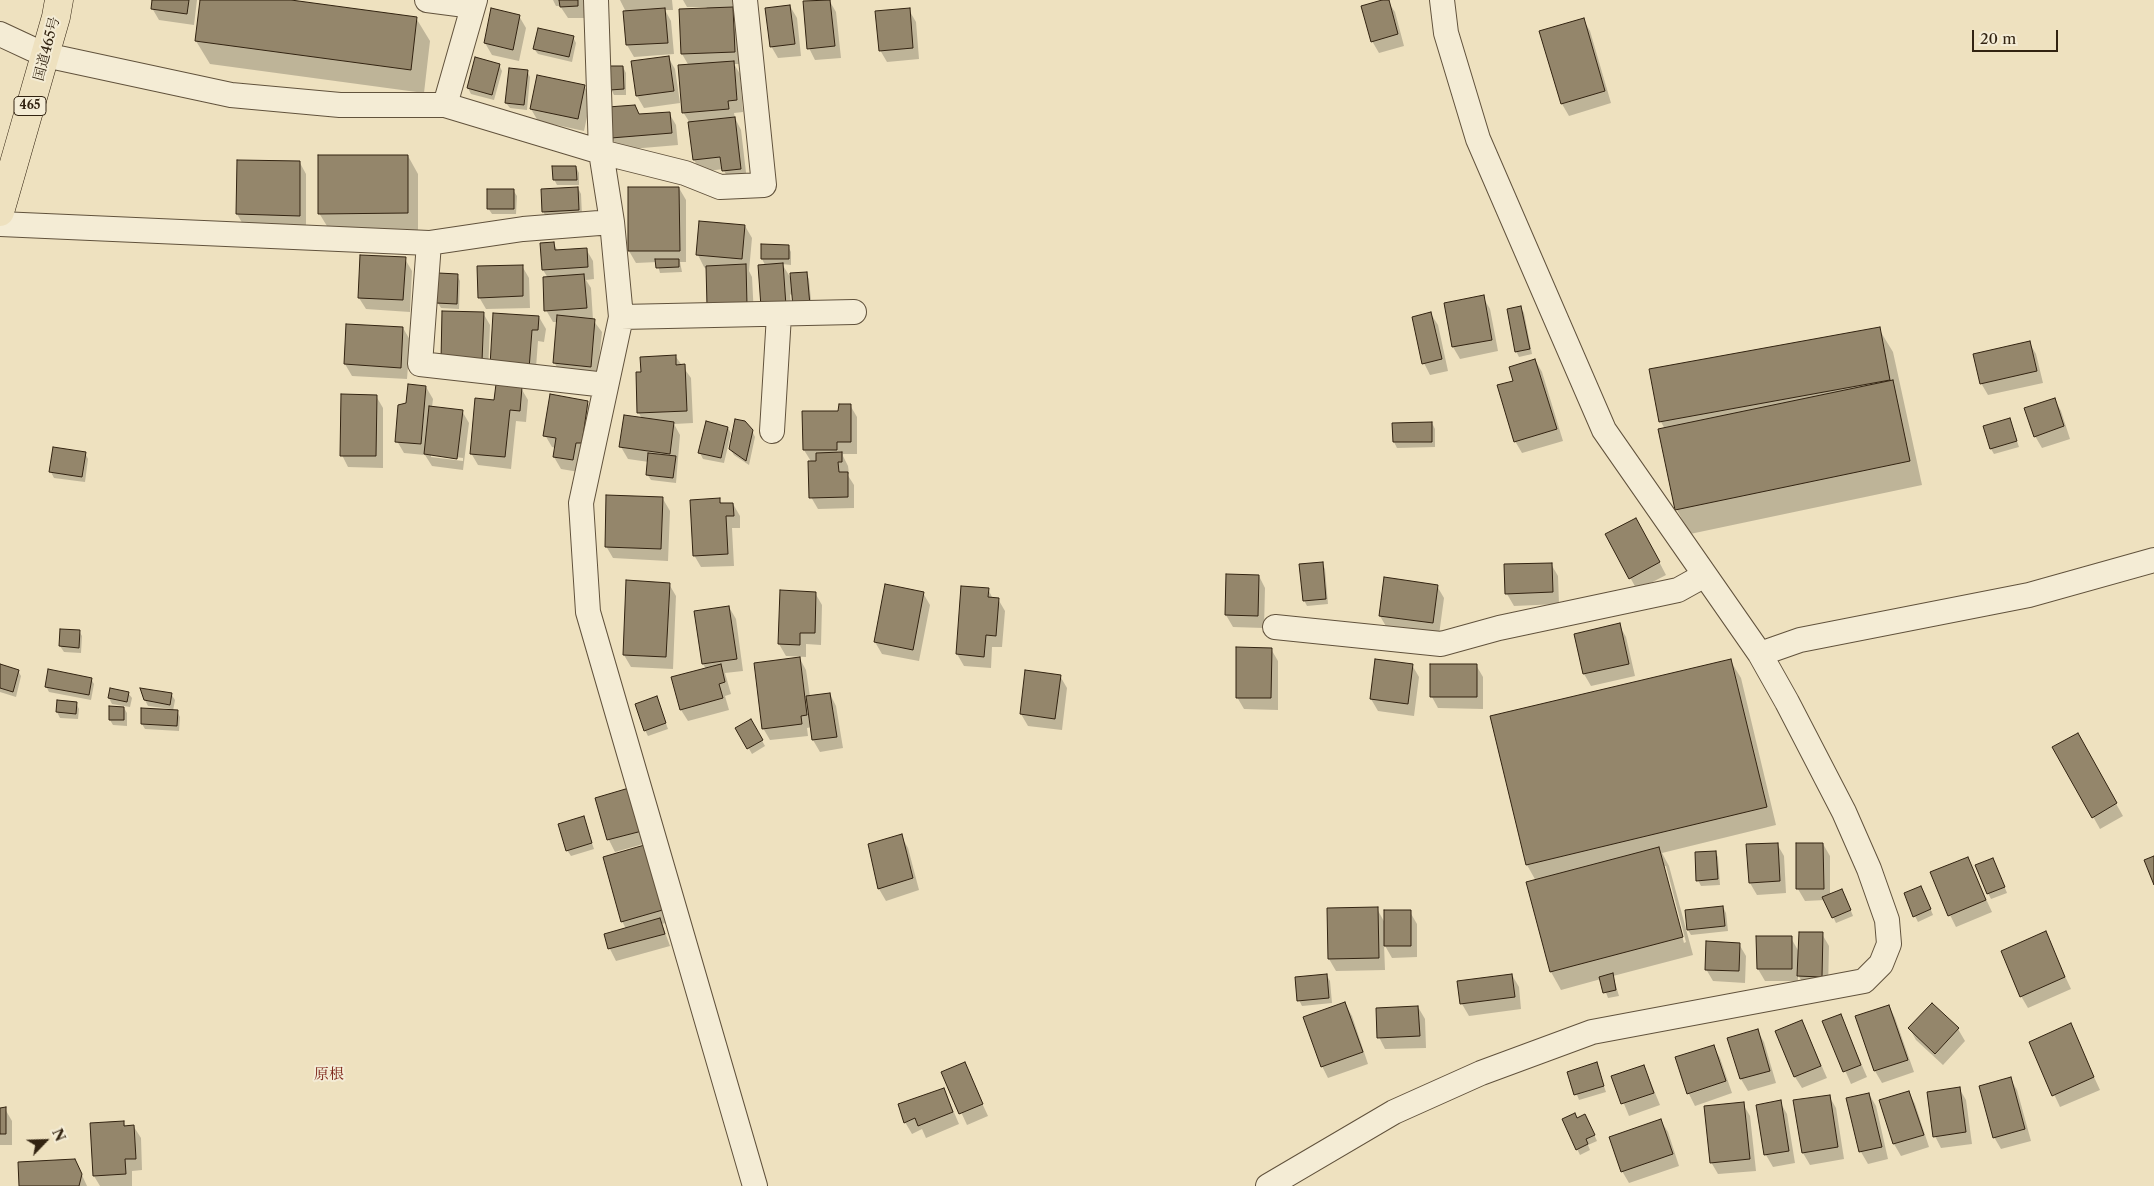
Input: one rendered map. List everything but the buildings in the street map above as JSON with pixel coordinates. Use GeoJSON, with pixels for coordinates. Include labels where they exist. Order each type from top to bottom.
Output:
{"type":"FeatureCollection","features":[{"type":"Feature","properties":{"kind":"highway","name":"国道465号"},"geometry":{"type":"LineString","coordinates":[[0,212],[56,17],[58,0]]}},
{"type":"Feature","properties":{"kind":"street"},"geometry":{"type":"LineString","coordinates":[[427,0],[474,3],[446,105]]}},
{"type":"Feature","properties":{"kind":"street"},"geometry":{"type":"LineString","coordinates":[[596,0],[601,152],[612,222],[621,317],[581,503],[588,612],[755,1186]]}},
{"type":"Feature","properties":{"kind":"street"},"geometry":{"type":"LineString","coordinates":[[0,34],[45,55],[231,95],[340,104],[446,105],[601,152],[685,173],[720,187],[764,185],[745,0]]}},
{"type":"Feature","properties":{"kind":"street"},"geometry":{"type":"LineString","coordinates":[[1268,1186],[1394,1112],[1481,1073],[1592,1032],[1864,981],[1881,964],[1889,944],[1887,920],[1869,869],[1844,812],[1760,654],[1604,430],[1478,139],[1446,33],[1442,0]]}},
{"type":"Feature","properties":{"kind":"street"},"geometry":{"type":"LineString","coordinates":[[0,224],[428,243],[522,229],[612,222]]}},
{"type":"Feature","properties":{"kind":"street"},"geometry":{"type":"LineString","coordinates":[[428,243],[420,364],[606,385]]}},
{"type":"Feature","properties":{"kind":"street"},"geometry":{"type":"LineString","coordinates":[[621,317],[854,312]]}},
{"type":"Feature","properties":{"kind":"street"},"geometry":{"type":"LineString","coordinates":[[772,431],[779,315]]}},
{"type":"Feature","properties":{"kind":"street"},"geometry":{"type":"LineString","coordinates":[[1760,654],[1800,640],[2029,595],[2154,560]]}},
{"type":"Feature","properties":{"kind":"street"},"geometry":{"type":"LineString","coordinates":[[1275,628],[1441,644],[1499,628],[1678,590],[1705,575]]}},
{"type":"Feature","properties":{"kind":"district","name":"原根"},"geometry":{"type":"Point","coordinates":[329,1075]}}]}
